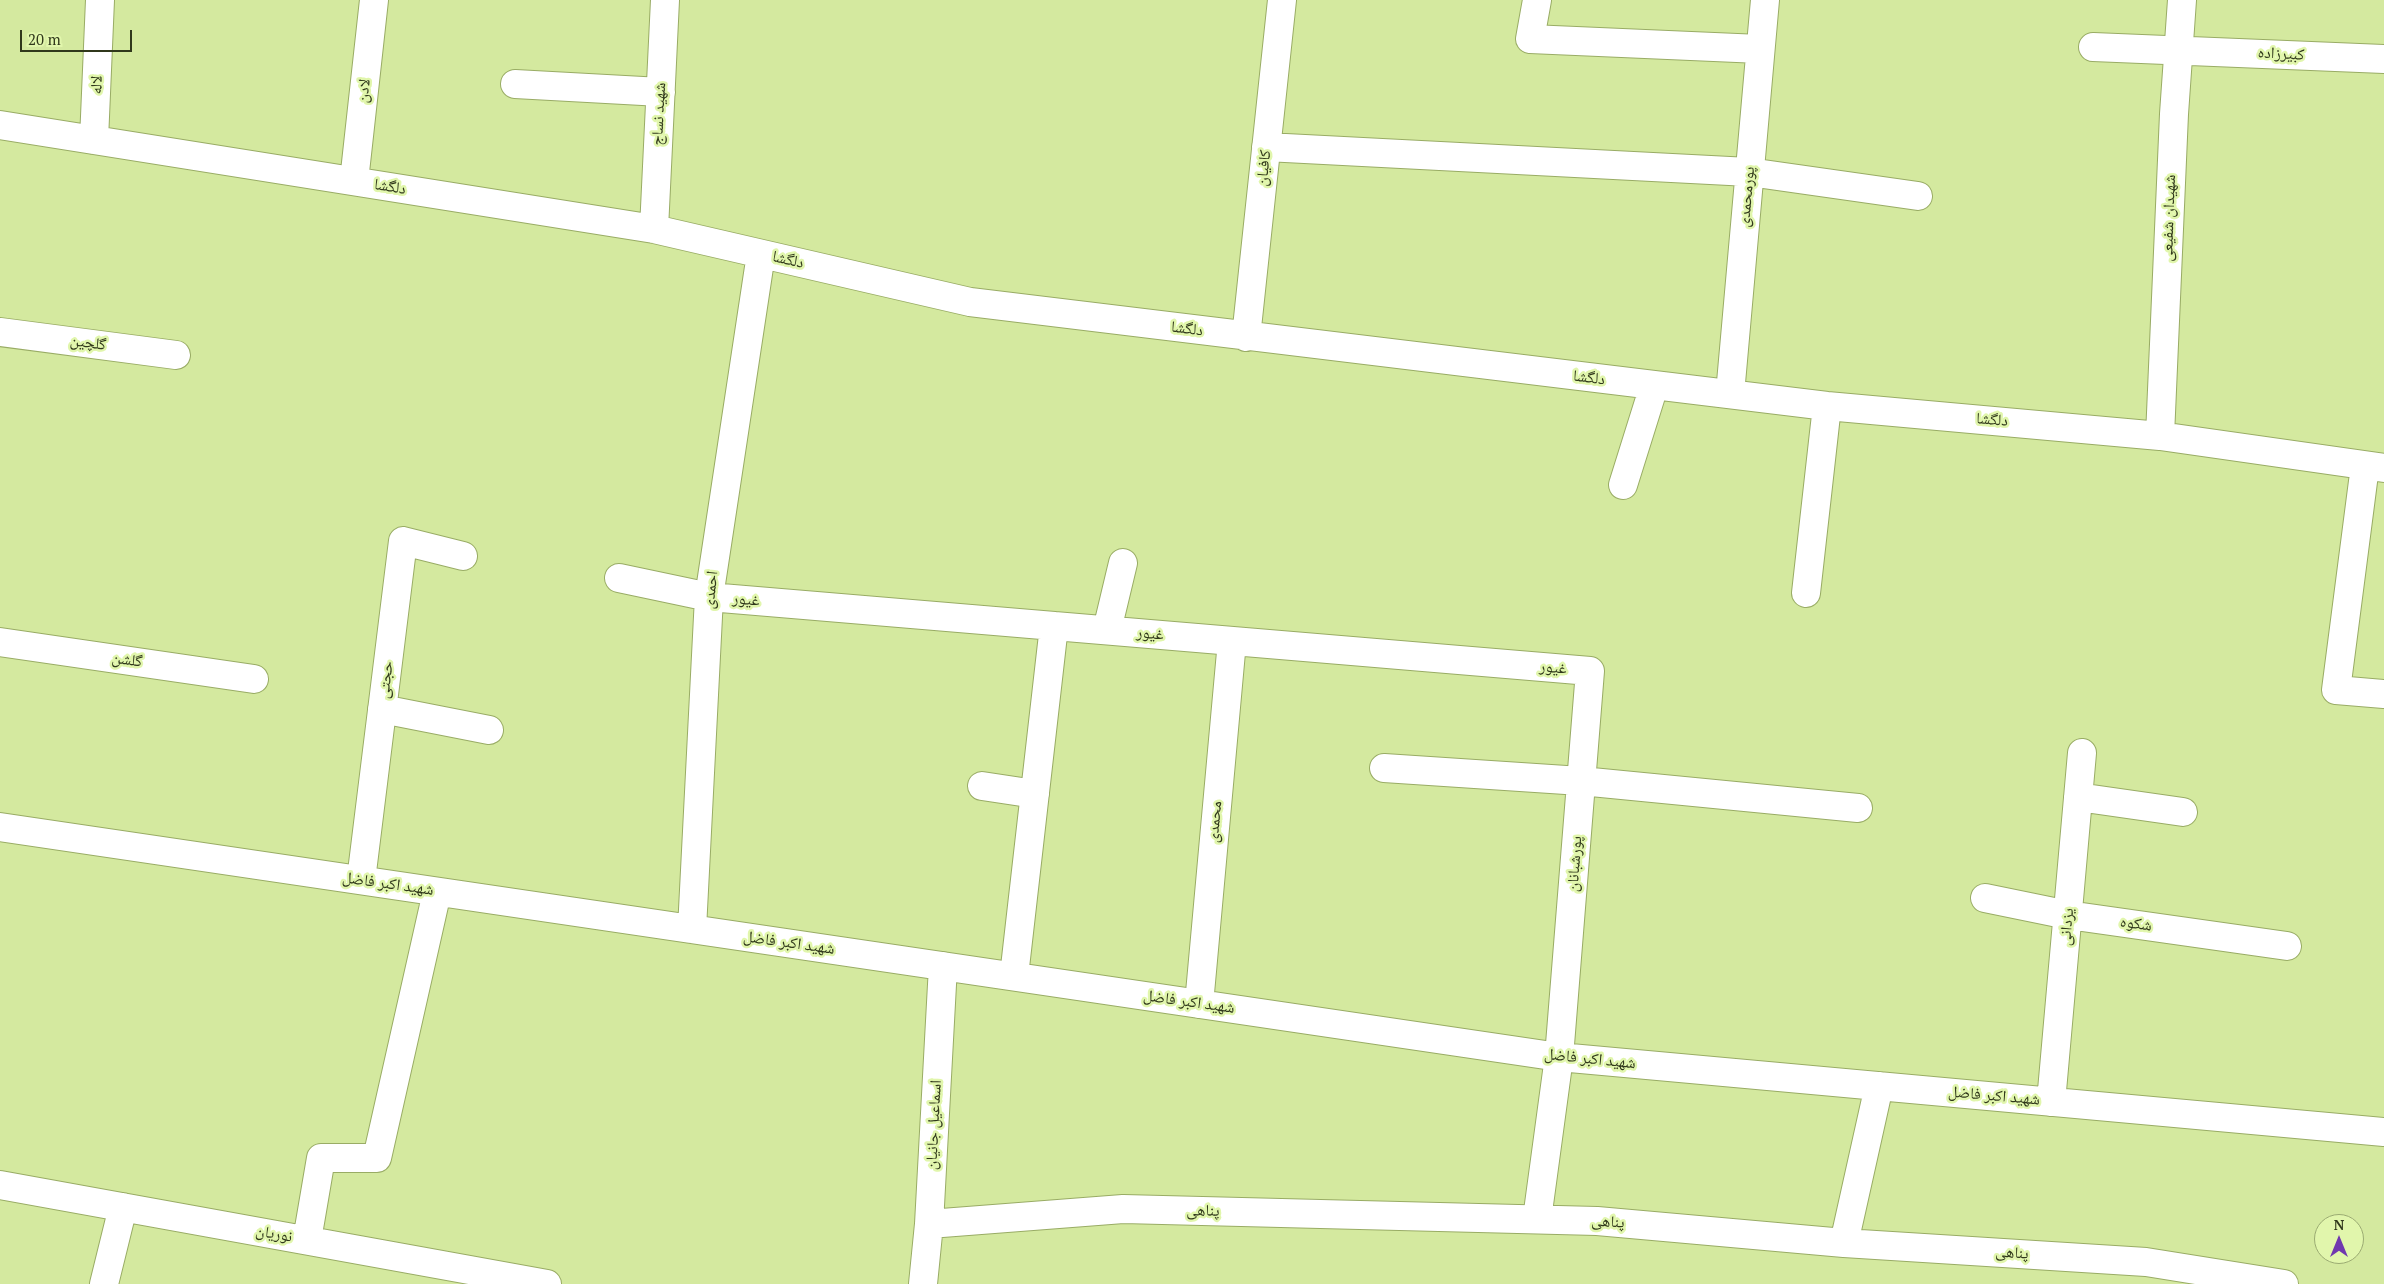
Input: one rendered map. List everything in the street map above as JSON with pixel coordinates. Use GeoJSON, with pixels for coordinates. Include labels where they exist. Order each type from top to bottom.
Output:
{"type":"FeatureCollection","features":[{"type":"Feature","properties":{"kind":"street","name":"لاله"},"geometry":{"type":"LineString","coordinates":[[94,140],[100,0]]}},
{"type":"Feature","properties":{"kind":"street","name":"لادن"},"geometry":{"type":"LineString","coordinates":[[354,182],[374,0]]}},
{"type":"Feature","properties":{"kind":"street","name":"شهید نساج"},"geometry":{"type":"LineString","coordinates":[[654,229],[665,0]]}},
{"type":"Feature","properties":{"kind":"street","name":"کافیان"},"geometry":{"type":"LineString","coordinates":[[1246,336],[1282,0]]}},
{"type":"Feature","properties":{"kind":"street"},"geometry":{"type":"LineString","coordinates":[[1536,0],[1530,39],[1760,49]]}},
{"type":"Feature","properties":{"kind":"street","name":"پورمحمدی"},"geometry":{"type":"LineString","coordinates":[[1730,394],[1764,0]]}},
{"type":"Feature","properties":{"kind":"street","name":"شهیدان شفیعی"},"geometry":{"type":"LineString","coordinates":[[2160,436],[2174,114],[2182,0]]}},
{"type":"Feature","properties":{"kind":"street","name":"کبیرزاده"},"geometry":{"type":"LineString","coordinates":[[2093,47],[2178,49],[2384,59]]}},
{"type":"Feature","properties":{"kind":"street"},"geometry":{"type":"LineString","coordinates":[[515,84],[661,92]]}},
{"type":"Feature","properties":{"kind":"street","name":"دلگشا"},"geometry":{"type":"LineString","coordinates":[[0,125],[654,229],[970,302],[1827,406],[2160,436],[2375,467]]}},
{"type":"Feature","properties":{"kind":"street"},"geometry":{"type":"LineString","coordinates":[[1266,146],[1749,172],[1918,196]]}},
{"type":"Feature","properties":{"kind":"street","name":"احمدی"},"geometry":{"type":"LineString","coordinates":[[692,929],[709,597],[761,254]]}},
{"type":"Feature","properties":{"kind":"street","name":"گلچین"},"geometry":{"type":"LineString","coordinates":[[0,332],[176,355]]}},
{"type":"Feature","properties":{"kind":"street"},"geometry":{"type":"LineString","coordinates":[[1623,486],[1654,386]]}},
{"type":"Feature","properties":{"kind":"street"},"geometry":{"type":"LineString","coordinates":[[1806,593],[1827,406]]}},
{"type":"Feature","properties":{"kind":"street"},"geometry":{"type":"LineString","coordinates":[[2375,467],[2336,690],[2384,694]]}},
{"type":"Feature","properties":{"kind":"street","name":"حجتی"},"geometry":{"type":"LineString","coordinates":[[361,880],[403,541],[463,556]]}},
{"type":"Feature","properties":{"kind":"street"},"geometry":{"type":"LineString","coordinates":[[1106,630],[1123,563]]}},
{"type":"Feature","properties":{"kind":"street","name":"غیور"},"geometry":{"type":"LineString","coordinates":[[620,578],[709,597],[1590,671]]}},
{"type":"Feature","properties":{"kind":"street"},"geometry":{"type":"LineString","coordinates":[[1014,976],[1054,626]]}},
{"type":"Feature","properties":{"kind":"street","name":"محمدی"},"geometry":{"type":"LineString","coordinates":[[1199,1004],[1232,641]]}},
{"type":"Feature","properties":{"kind":"street","name":"گلشن"},"geometry":{"type":"LineString","coordinates":[[0,642],[254,679]]}},
{"type":"Feature","properties":{"kind":"street","name":"پورشبانان"},"geometry":{"type":"LineString","coordinates":[[1537,1219],[1559,1057],[1590,671]]}},
{"type":"Feature","properties":{"kind":"street"},"geometry":{"type":"LineString","coordinates":[[382,709],[489,730]]}},
{"type":"Feature","properties":{"kind":"street","name":"یزدانی"},"geometry":{"type":"LineString","coordinates":[[2051,1102],[2082,753]]}},
{"type":"Feature","properties":{"kind":"street"},"geometry":{"type":"LineString","coordinates":[[1384,768],[1581,781],[1858,808]]}},
{"type":"Feature","properties":{"kind":"street"},"geometry":{"type":"LineString","coordinates":[[982,786],[1035,794]]}},
{"type":"Feature","properties":{"kind":"street"},"geometry":{"type":"LineString","coordinates":[[2078,797],[2183,812]]}},
{"type":"Feature","properties":{"kind":"street","name":"شهید اکبر فاضل"},"geometry":{"type":"LineString","coordinates":[[0,827],[1559,1057],[2384,1132]]}},
{"type":"Feature","properties":{"kind":"street"},"geometry":{"type":"LineString","coordinates":[[307,1240],[321,1158],[377,1158],[437,892]]}},
{"type":"Feature","properties":{"kind":"street","name":"شکوه"},"geometry":{"type":"LineString","coordinates":[[1985,898],[2068,915],[2287,946]]}},
{"type":"Feature","properties":{"kind":"street","name":"اسماعیل جانیان"},"geometry":{"type":"LineString","coordinates":[[923,1284],[929,1224],[943,966]]}},
{"type":"Feature","properties":{"kind":"street"},"geometry":{"type":"LineString","coordinates":[[1844,1243],[1879,1086]]}},
{"type":"Feature","properties":{"kind":"street","name":"نوریان"},"geometry":{"type":"LineString","coordinates":[[0,1184],[548,1284]]}},
{"type":"Feature","properties":{"kind":"street"},"geometry":{"type":"LineString","coordinates":[[104,1284],[123,1207]]}},
{"type":"Feature","properties":{"kind":"street","name":"پناهی"},"geometry":{"type":"LineString","coordinates":[[929,1224],[1123,1209],[1597,1220],[1844,1243],[2146,1262],[2284,1284]]}}]}
